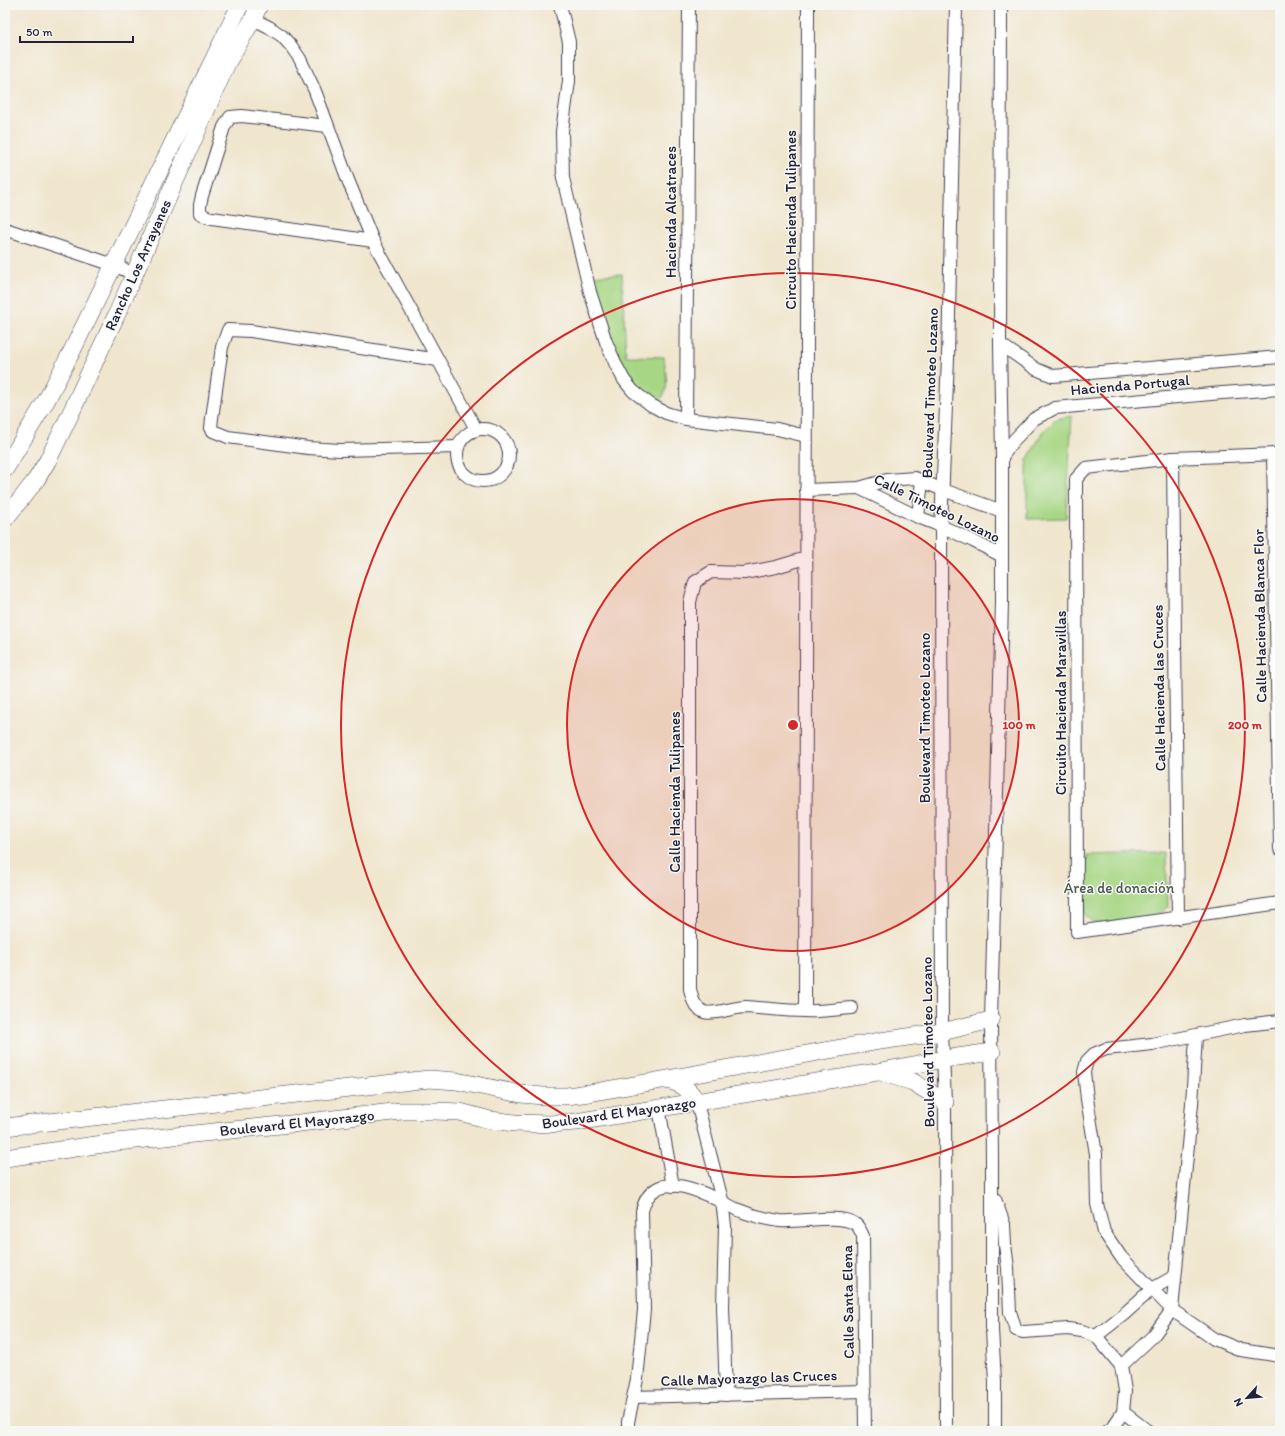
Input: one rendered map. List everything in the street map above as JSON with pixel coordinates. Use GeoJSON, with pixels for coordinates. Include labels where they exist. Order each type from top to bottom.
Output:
{"type":"FeatureCollection","features":[{"type":"Feature","properties":{"kind":"street","name":"Rancho Los Arrayanes"},"geometry":{"type":"LineString","coordinates":[[5,469],[46,401],[114,265],[240,5]]}},
{"type":"Feature","properties":{"kind":"street"},"geometry":{"type":"LineString","coordinates":[[560,5],[569,42],[569,81],[562,131],[563,178],[590,292],[606,342],[616,366],[624,380],[633,391],[651,405],[666,413],[686,419],[777,429],[806,436]]}},
{"type":"Feature","properties":{"kind":"street","name":"Hacienda Alcatraces"},"geometry":{"type":"LineString","coordinates":[[686,419],[689,5]]}},
{"type":"Feature","properties":{"kind":"street","name":"Circuito Hacienda Tulipanes"},"geometry":{"type":"LineString","coordinates":[[806,490],[808,5]]}},
{"type":"Feature","properties":{"kind":"street","name":"Boulevard Timoteo Lozano"},"geometry":{"type":"LineString","coordinates":[[946,1431],[946,1102],[942,1032],[940,526],[943,490],[948,358],[956,5]]}},
{"type":"Feature","properties":{"kind":"street"},"geometry":{"type":"LineString","coordinates":[[995,1431],[992,1330],[991,1020],[1002,602],[1000,344],[1001,5]]}},
{"type":"Feature","properties":{"kind":"street","name":"Rancho Los Arrayanes"},"geometry":{"type":"LineString","coordinates":[[5,519],[36,480],[48,460],[134,274],[227,63],[256,12]]}},
{"type":"Feature","properties":{"kind":"street"},"geometry":{"type":"LineString","coordinates":[[256,12],[269,27],[282,36],[300,59],[310,78],[327,126],[373,241],[476,429]]}},
{"type":"Feature","properties":{"kind":"street"},"geometry":{"type":"LineString","coordinates":[[327,126],[242,116],[230,117],[224,127],[202,196],[200,213],[212,218],[373,241]]}},
{"type":"Feature","properties":{"kind":"street"},"geometry":{"type":"LineString","coordinates":[[5,229],[114,265],[134,274]]}},
{"type":"Feature","properties":{"kind":"street"},"geometry":{"type":"LineString","coordinates":[[438,360],[251,331],[228,330],[222,347],[212,418],[212,428],[213,431],[228,437],[308,448],[340,450],[458,447]]}},
{"type":"Feature","properties":{"kind":"street","name":"Hacienda Portugal"},"geometry":{"type":"LineString","coordinates":[[1000,344],[1036,369],[1053,376],[1280,357]]}},
{"type":"Feature","properties":{"kind":"street","name":"Hacienda Portugal"},"geometry":{"type":"LineString","coordinates":[[1002,457],[1014,440],[1034,419],[1055,408],[1280,389]]}},
{"type":"Feature","properties":{"kind":"street"},"geometry":{"type":"LineString","coordinates":[[484,428],[499,434],[508,448],[509,456],[507,464],[498,476],[490,480],[482,481],[467,476],[458,463],[456,455],[458,447],[465,436],[476,429],[484,428]]}},
{"type":"Feature","properties":{"kind":"street","name":"Circuito Hacienda Maravillas"},"geometry":{"type":"LineString","coordinates":[[1276,454],[1173,458],[1086,468],[1076,479],[1077,932],[1280,903]]}},
{"type":"Feature","properties":{"kind":"street","name":"Calle Hacienda Blanca Flor"},"geometry":{"type":"LineString","coordinates":[[1276,454],[1280,849]]}},
{"type":"Feature","properties":{"kind":"street","name":"Calle Hacienda las Cruces"},"geometry":{"type":"LineString","coordinates":[[1173,458],[1178,918]]}},
{"type":"Feature","properties":{"kind":"street","name":"Calle Timoteo Lozano"},"geometry":{"type":"LineString","coordinates":[[806,490],[859,488],[873,483],[900,478],[915,478],[943,490],[1002,511]]}},
{"type":"Feature","properties":{"kind":"street"},"geometry":{"type":"LineString","coordinates":[[918,517],[922,481]]}},
{"type":"Feature","properties":{"kind":"street","name":"Calle Timoteo Lozano"},"geometry":{"type":"LineString","coordinates":[[859,488],[1002,556]]}},
{"type":"Feature","properties":{"kind":"street"},"geometry":{"type":"LineString","coordinates":[[805,1012],[806,490]]}},
{"type":"Feature","properties":{"kind":"street","name":"Calle Hacienda Tulipanes"},"geometry":{"type":"LineString","coordinates":[[806,558],[776,567],[744,573],[711,572],[695,582],[690,602],[690,989],[693,1000],[698,1008],[704,1012],[712,1013],[726,1009],[745,1007],[805,1012],[852,1008]]}},
{"type":"Feature","properties":{"kind":"street","name":"Boulevard El Mayorazgo"},"geometry":{"type":"LineString","coordinates":[[5,1127],[416,1080],[456,1080],[521,1094],[567,1096],[665,1080],[873,1042],[942,1032],[991,1020]]}},
{"type":"Feature","properties":{"kind":"street"},"geometry":{"type":"LineString","coordinates":[[1280,1021],[1244,1025],[1152,1044],[1106,1049],[1094,1054],[1087,1061],[1084,1072],[1096,1154],[1097,1204],[1104,1232],[1121,1257],[1172,1310],[1214,1339],[1241,1350],[1280,1356]]}},
{"type":"Feature","properties":{"kind":"street"},"geometry":{"type":"LineString","coordinates":[[1121,1366],[1154,1336],[1172,1310],[1192,1104],[1196,1036]]}},
{"type":"Feature","properties":{"kind":"street","name":"Boulevard El Mayorazgo"},"geometry":{"type":"LineString","coordinates":[[5,1158],[117,1142],[401,1111],[460,1112],[490,1120],[532,1124],[576,1122],[697,1103],[944,1059],[992,1052]]}},
{"type":"Feature","properties":{"kind":"street"},"geometry":{"type":"LineString","coordinates":[[877,1072],[913,1082],[946,1102]]}},
{"type":"Feature","properties":{"kind":"street"},"geometry":{"type":"LineString","coordinates":[[665,1080],[684,1086],[697,1103],[722,1200],[725,1226],[723,1307],[726,1395]]}},
{"type":"Feature","properties":{"kind":"street"},"geometry":{"type":"LineString","coordinates":[[659,1108],[673,1186]]}},
{"type":"Feature","properties":{"kind":"street","name":"Calle Santa Elena"},"geometry":{"type":"LineString","coordinates":[[633,1397],[637,1379],[644,1310],[642,1211],[644,1202],[656,1189],[673,1186],[685,1186],[722,1200],[736,1209],[758,1217],[781,1221],[836,1218],[848,1220],[856,1224],[863,1236],[865,1431]]}},
{"type":"Feature","properties":{"kind":"street"},"geometry":{"type":"LineString","coordinates":[[992,1192],[1004,1224],[1010,1312],[1016,1330],[1023,1332],[1068,1329],[1082,1331],[1096,1336],[1121,1366],[1125,1391],[1123,1412],[1113,1427],[1108,1431]]}},
{"type":"Feature","properties":{"kind":"street"},"geometry":{"type":"LineString","coordinates":[[1096,1336],[1123,1315],[1152,1289],[1175,1276]]}},
{"type":"Feature","properties":{"kind":"street","name":"Calle Mayorazgo las Cruces"},"geometry":{"type":"LineString","coordinates":[[633,1397],[865,1391]]}},
{"type":"Feature","properties":{"kind":"street"},"geometry":{"type":"LineString","coordinates":[[628,1431],[628,1422],[633,1397]]}},
{"type":"Feature","properties":{"kind":"street"},"geometry":{"type":"LineString","coordinates":[[1123,1412],[1148,1431]]}},
{"type":"Feature","properties":{"kind":"green space"},"geometry":{"type":"Polygon","coordinates":[[[622,274],[626,356],[664,357],[666,386],[663,397],[659,401],[645,395],[623,371],[587,276],[622,274]]]}},
{"type":"Feature","properties":{"kind":"green space"},"geometry":{"type":"Polygon","coordinates":[[[1072,416],[1066,518],[1027,519],[1027,460],[1043,432],[1056,419],[1072,416]]]}},
{"type":"Feature","properties":{"kind":"green space","name":"Área de donación"},"geometry":{"type":"Polygon","coordinates":[[[1166,853],[1168,907],[1155,918],[1096,924],[1092,922],[1085,914],[1087,855],[1166,853]]]}}]}
